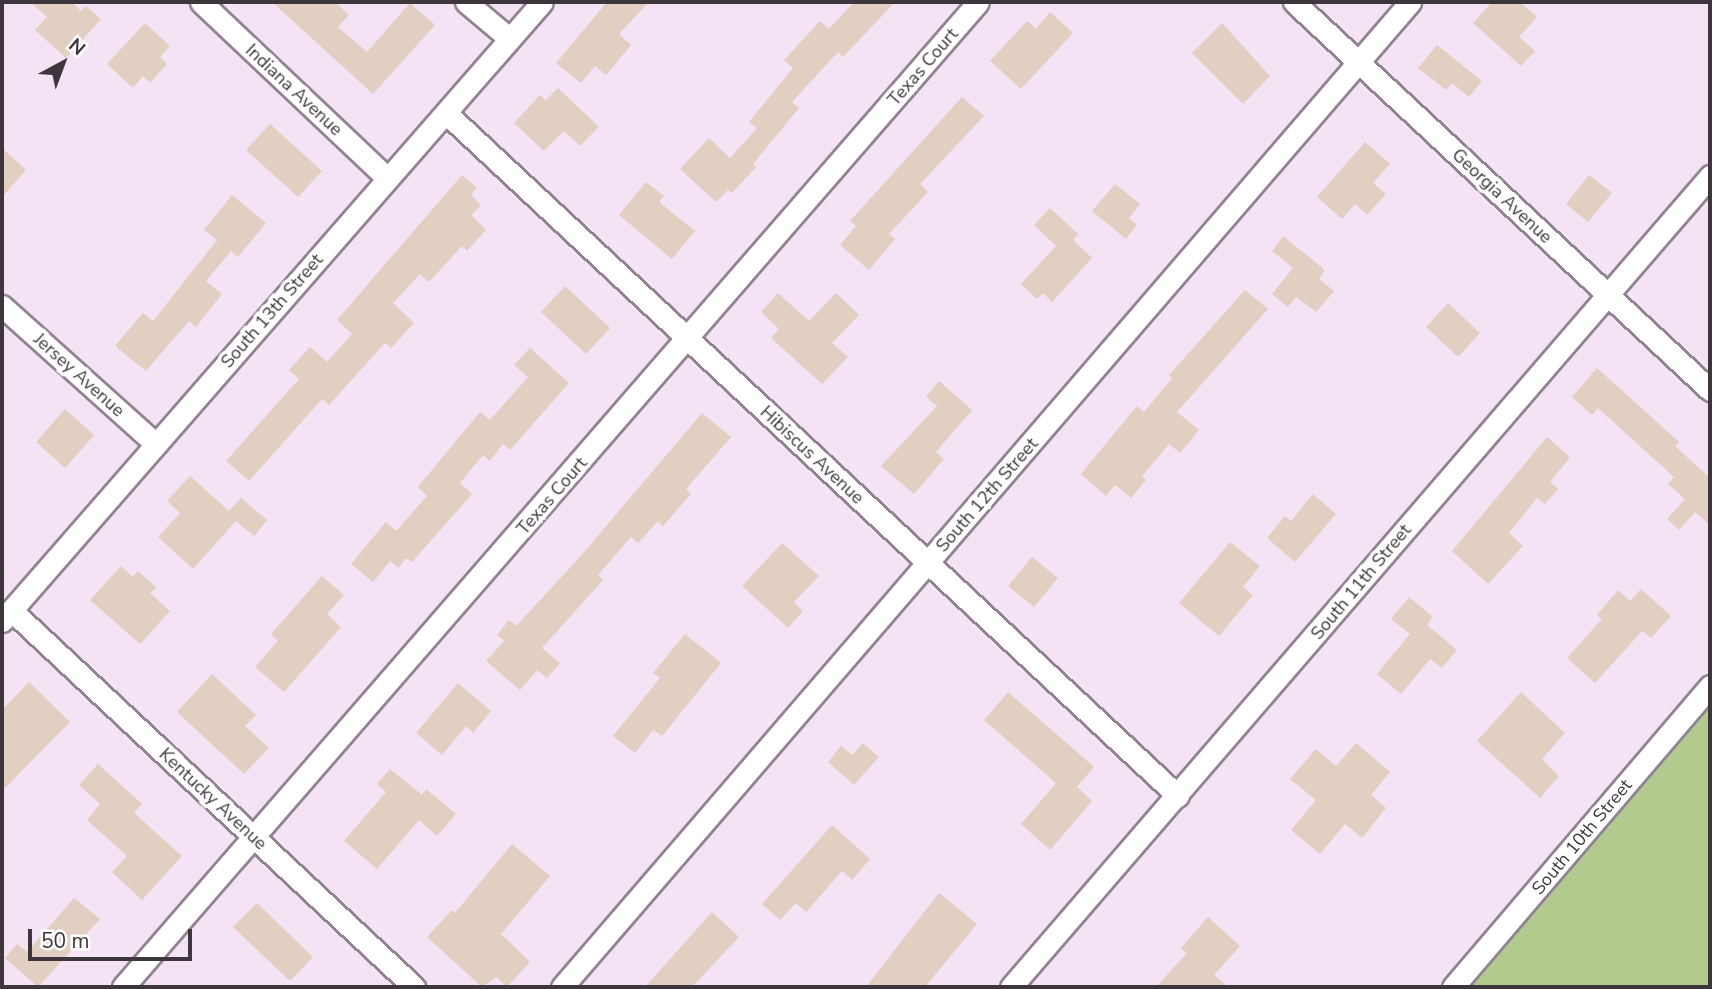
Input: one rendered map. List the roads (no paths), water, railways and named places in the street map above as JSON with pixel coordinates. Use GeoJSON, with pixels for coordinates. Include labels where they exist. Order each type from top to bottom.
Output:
{"type":"FeatureCollection","features":[{"type":"Feature","properties":{"kind":"street","name":"Indiana Avenue"},"geometry":{"type":"LineString","coordinates":[[201,2],[387,178]]}},
{"type":"Feature","properties":{"kind":"street"},"geometry":{"type":"LineString","coordinates":[[466,2],[510,39]]}},
{"type":"Feature","properties":{"kind":"street","name":"South 13th Street"},"geometry":{"type":"LineString","coordinates":[[6,615],[542,2]]}},
{"type":"Feature","properties":{"kind":"street","name":"Texas Court"},"geometry":{"type":"LineString","coordinates":[[122,987],[688,339],[978,2]]}},
{"type":"Feature","properties":{"kind":"street","name":"Georgia Avenue"},"geometry":{"type":"LineString","coordinates":[[1294,2],[1710,390]]}},
{"type":"Feature","properties":{"kind":"street","name":"South 12th Street"},"geometry":{"type":"LineString","coordinates":[[562,987],[1410,2]]}},
{"type":"Feature","properties":{"kind":"street","name":"Hibiscus Avenue"},"geometry":{"type":"LineString","coordinates":[[446,113],[1178,796]]}},
{"type":"Feature","properties":{"kind":"street","name":"South 11th Street"},"geometry":{"type":"LineString","coordinates":[[1011,987],[1710,176]]}},
{"type":"Feature","properties":{"kind":"street","name":"Jersey Avenue"},"geometry":{"type":"LineString","coordinates":[[2,306],[156,444]]}},
{"type":"Feature","properties":{"kind":"street","name":"Kentucky Avenue"},"geometry":{"type":"LineString","coordinates":[[6,615],[254,837],[414,987]]}},
{"type":"Feature","properties":{"kind":"street","name":"South 10th Street"},"geometry":{"type":"LineString","coordinates":[[1453,987],[1710,686]]}}]}
